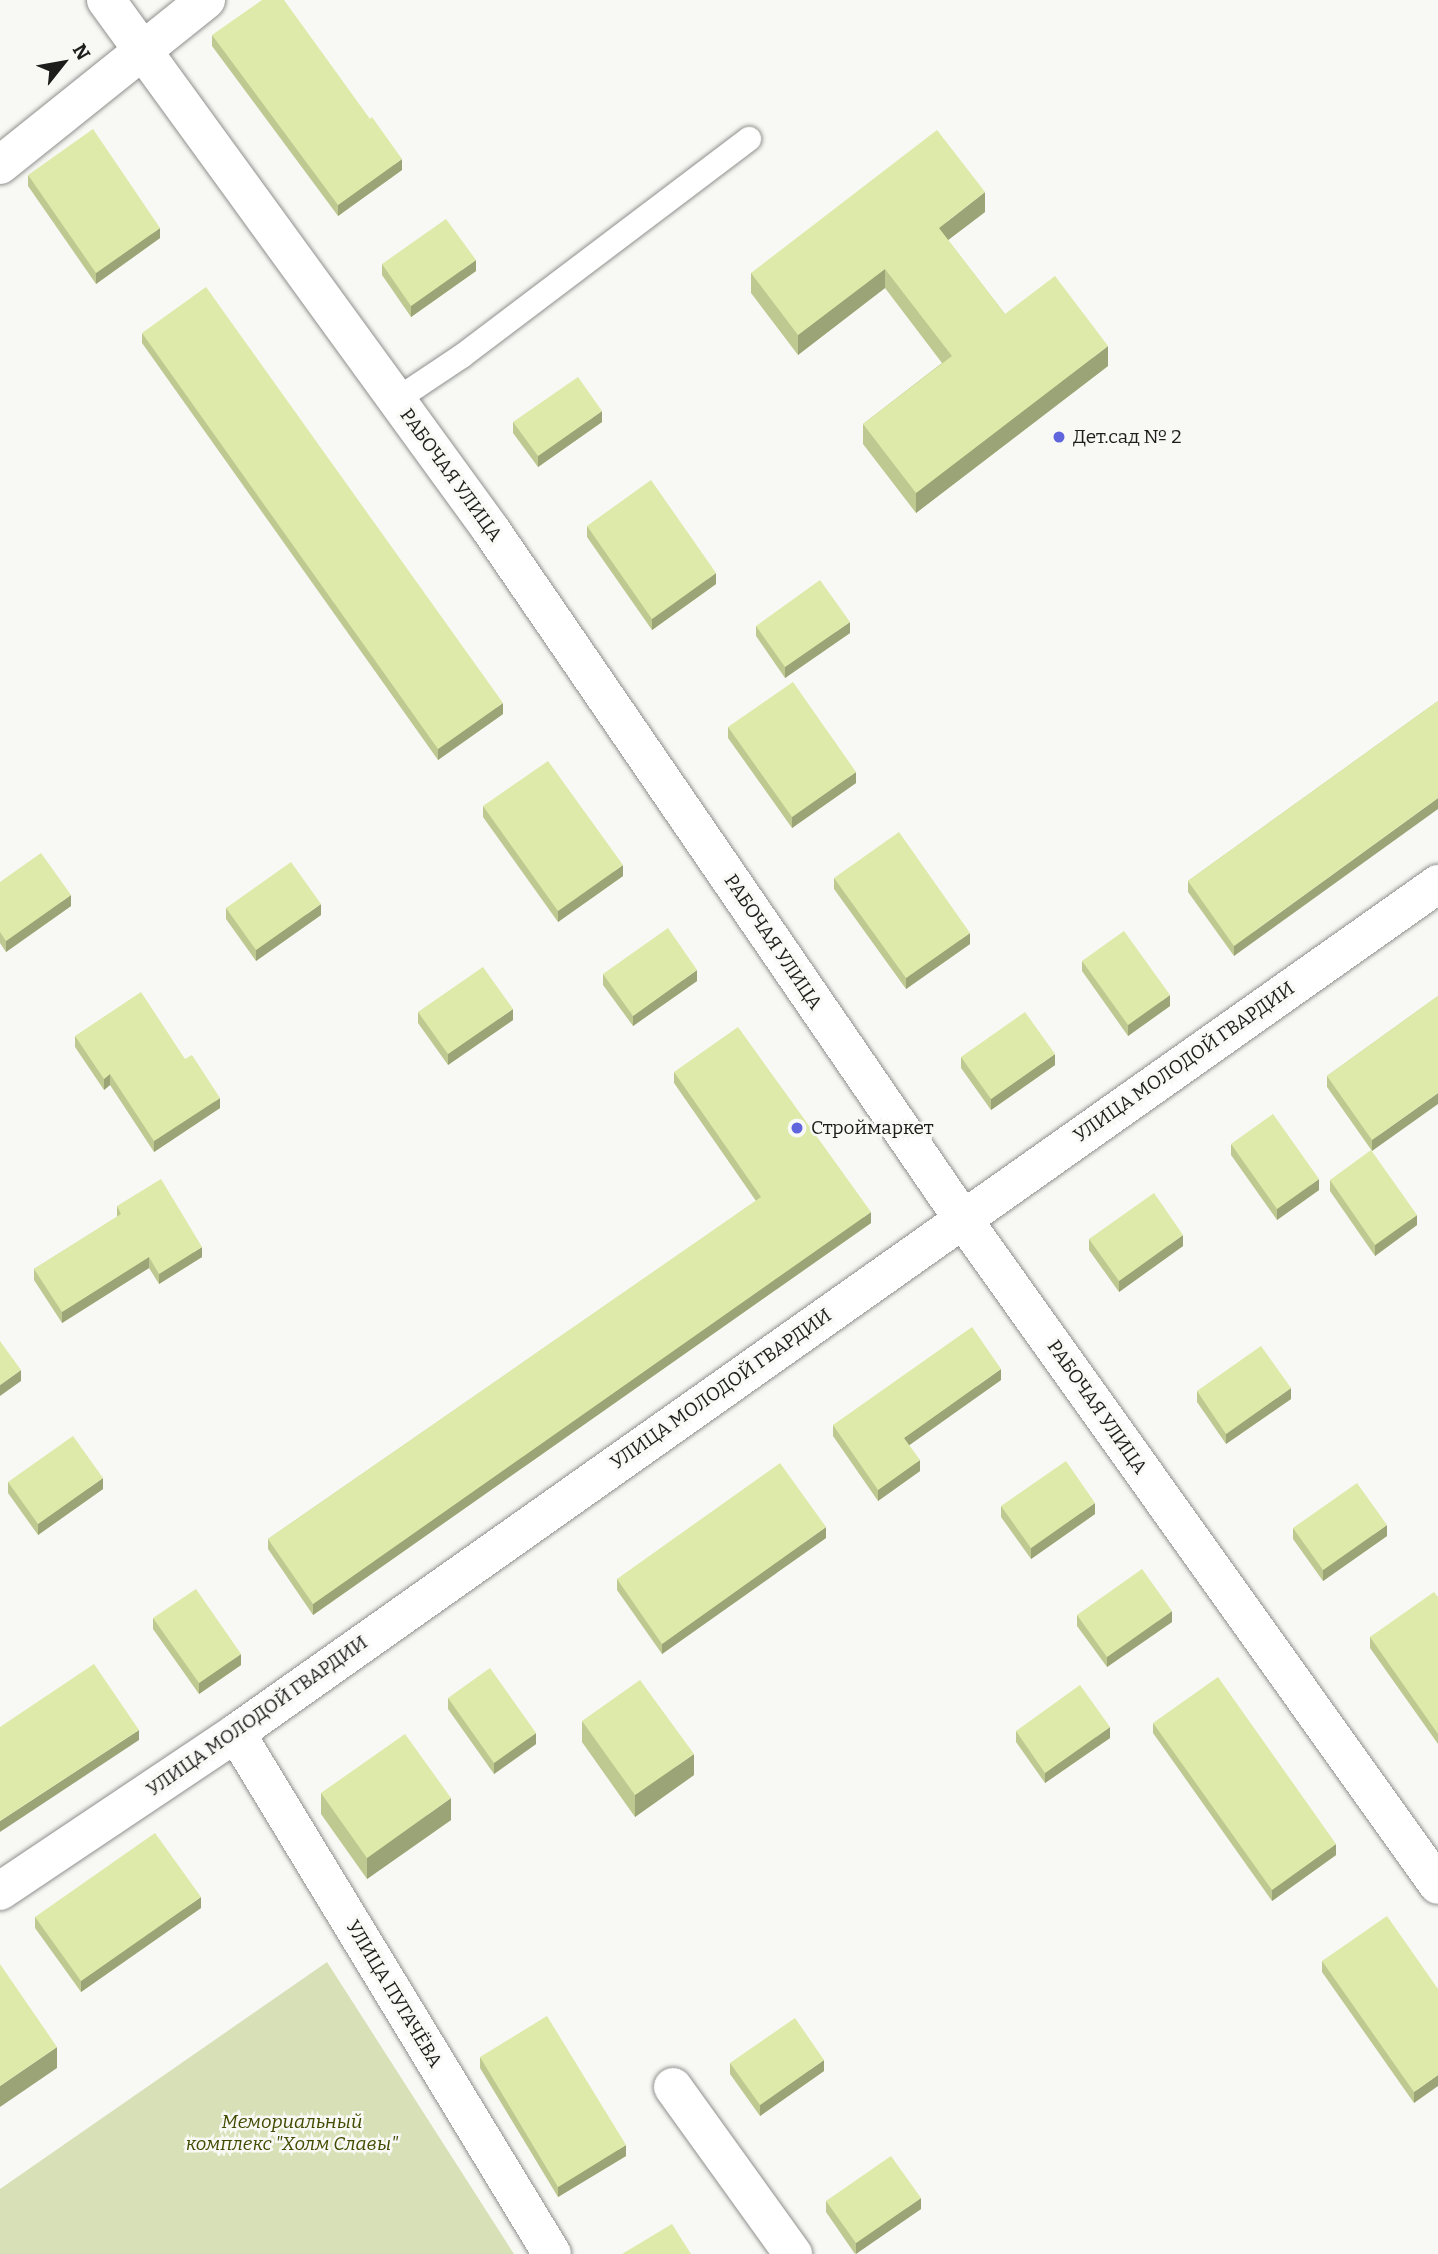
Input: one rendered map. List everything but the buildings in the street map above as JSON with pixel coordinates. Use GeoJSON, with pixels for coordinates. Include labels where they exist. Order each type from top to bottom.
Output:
{"type":"FeatureCollection","features":[{"type":"Feature","properties":{"kind":"street","name":"РАБОЧАЯ УЛИЦА"},"geometry":{"type":"LineString","coordinates":[[106,0],[491,530],[962,1218],[1438,1885]]}},
{"type":"Feature","properties":{"kind":"street"},"geometry":{"type":"LineString","coordinates":[[0,165],[206,0]]}},
{"type":"Feature","properties":{"kind":"street","name":"УЛИЦА МОЛОДОЙ ГВАРДИИ"},"geometry":{"type":"LineString","coordinates":[[0,1891],[236,1733],[1438,884]]}},
{"type":"Feature","properties":{"kind":"street","name":"УЛИЦА ПУГАЧЁВА"},"geometry":{"type":"LineString","coordinates":[[236,1733],[552,2254]]}},
{"type":"Feature","properties":{"kind":"street"},"geometry":{"type":"LineString","coordinates":[[673,2087],[793,2254]]}},
{"type":"Feature","properties":{"kind":"lane"},"geometry":{"type":"LineString","coordinates":[[396,400],[462,356],[749,139]]}},
{"type":"Feature","properties":{"kind":"green space","name":"Мемориальный комплекс \"Холм Славы\""},"geometry":{"type":"Polygon","coordinates":[[[327,1962],[514,2254],[0,2254],[0,2189],[327,1962]]]}},
{"type":"Feature","properties":{"kind":"place","name":"Дет.сад № 2"},"geometry":{"type":"Point","coordinates":[1059,437]}},
{"type":"Feature","properties":{"kind":"place","name":"Строймаркет"},"geometry":{"type":"Point","coordinates":[797,1128]}}]}
